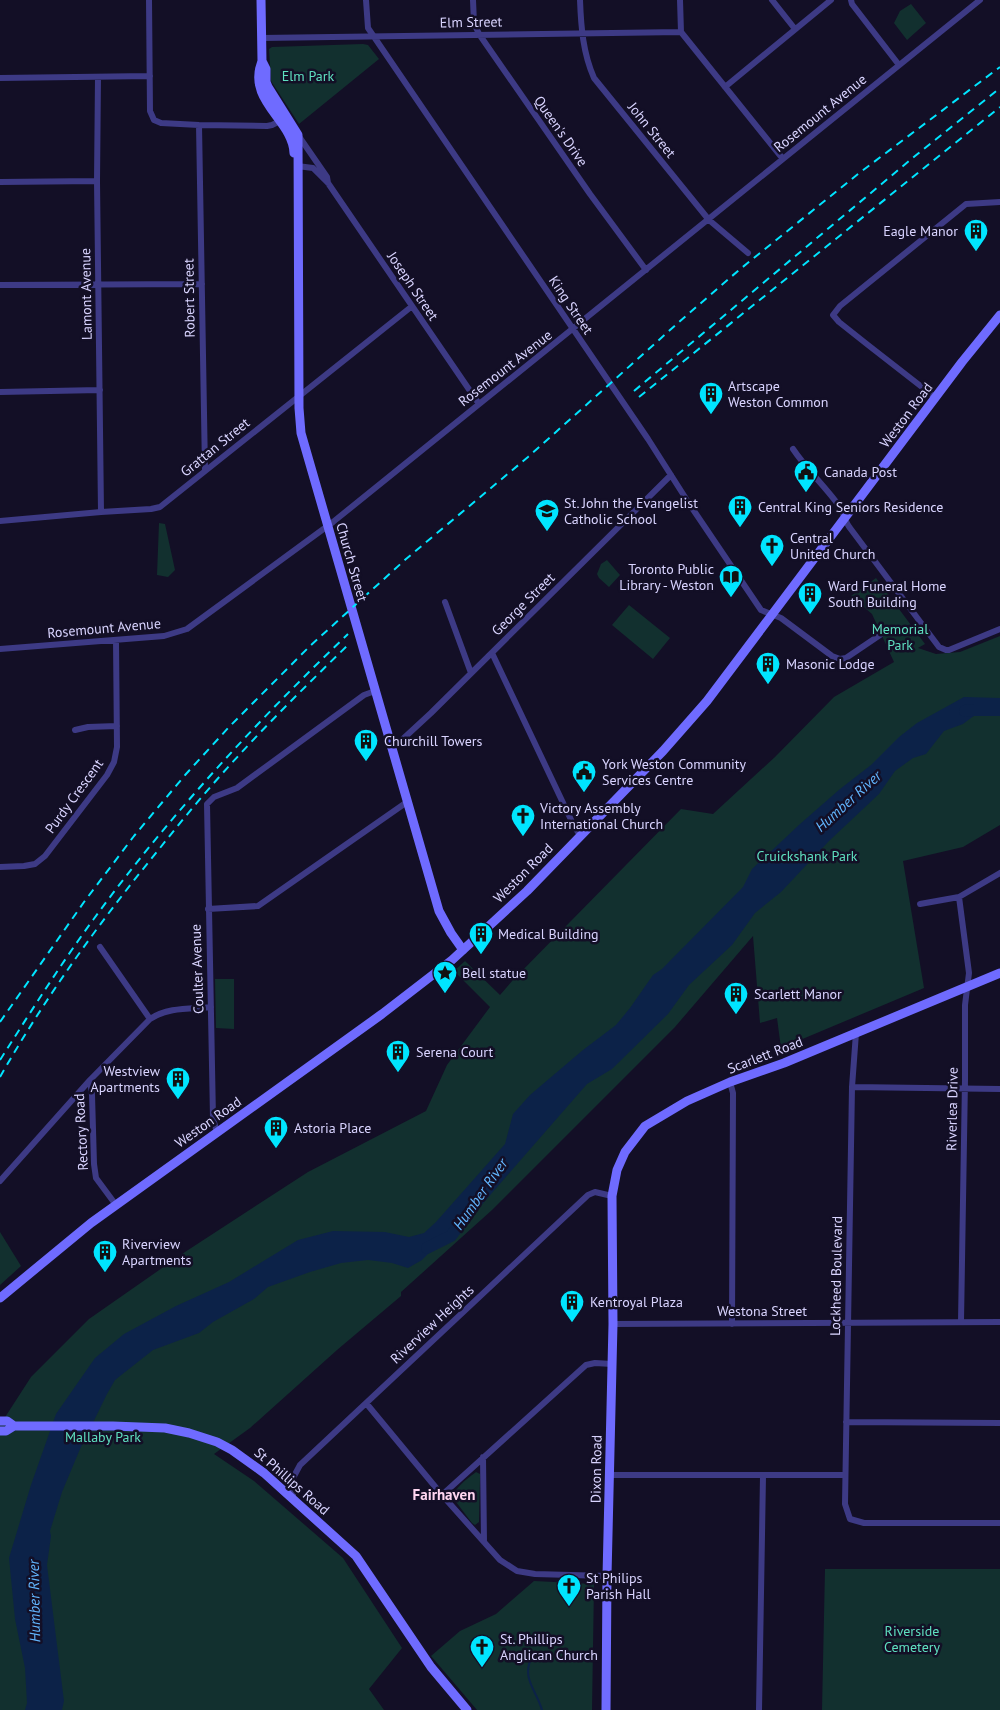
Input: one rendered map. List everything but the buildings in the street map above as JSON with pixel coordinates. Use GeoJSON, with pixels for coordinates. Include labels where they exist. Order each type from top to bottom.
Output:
{"type":"FeatureCollection","features":[{"type":"Feature","properties":{"kind":"main road","name":"Church Street"},"geometry":{"type":"LineString","coordinates":[[261,0],[262,61],[259,70],[261,91],[266,101],[298,135],[299,159],[297,165]]}},
{"type":"Feature","properties":{"kind":"main road","name":"Church Street"},"geometry":{"type":"LineString","coordinates":[[283,119],[292,141],[297,165],[299,408],[301,433],[439,911],[450,933],[463,950]]}},
{"type":"Feature","properties":{"kind":"main road","name":"Weston Road"},"geometry":{"type":"LineString","coordinates":[[0,1298],[83,1229],[382,1014],[463,950],[527,891],[656,759],[687,724],[1000,315]]}},
{"type":"Feature","properties":{"kind":"main road","name":"Scarlett Road"},"geometry":{"type":"LineString","coordinates":[[612,1228],[612,1196],[617,1170],[625,1152],[645,1126],[687,1101],[730,1082],[784,1063],[1000,973]]}},
{"type":"Feature","properties":{"kind":"main road","name":"Dixon Road"},"geometry":{"type":"LineString","coordinates":[[606,1710],[607,1576],[614,1324],[612,1228]]}},
{"type":"Feature","properties":{"kind":"main road","name":"St Phillips Road"},"geometry":{"type":"LineString","coordinates":[[0,1421],[6,1421],[14,1426],[165,1428],[217,1442],[248,1460],[356,1556],[430,1668],[467,1710]]}},
{"type":"Feature","properties":{"kind":"main road","name":"St Phillips Road"},"geometry":{"type":"LineString","coordinates":[[0,1431],[6,1431],[14,1426]]}},
{"type":"Feature","properties":{"kind":"street"},"geometry":{"type":"LineString","coordinates":[[149,0],[150,111],[154,120],[199,125],[272,126],[283,119]]}},
{"type":"Feature","properties":{"kind":"street","name":"King Street"},"geometry":{"type":"LineString","coordinates":[[366,0],[367,24],[373,35],[573,330],[646,434],[761,610],[781,618],[832,656],[840,659],[846,658],[880,635]]}},
{"type":"Feature","properties":{"kind":"street","name":"Queen's Drive"},"geometry":{"type":"LineString","coordinates":[[473,0],[474,23],[479,34],[590,194],[646,270]]}},
{"type":"Feature","properties":{"kind":"street","name":"John Street"},"geometry":{"type":"LineString","coordinates":[[580,0],[581,33],[594,78],[709,220],[748,253]]}},
{"type":"Feature","properties":{"kind":"street"},"geometry":{"type":"LineString","coordinates":[[680,0],[681,32],[783,159]]}},
{"type":"Feature","properties":{"kind":"street"},"geometry":{"type":"LineString","coordinates":[[772,0],[795,29]]}},
{"type":"Feature","properties":{"kind":"street"},"geometry":{"type":"LineString","coordinates":[[725,87],[831,0]]}},
{"type":"Feature","properties":{"kind":"street"},"geometry":{"type":"LineString","coordinates":[[851,0],[852,4],[900,65]]}},
{"type":"Feature","properties":{"kind":"street","name":"Rosemount Avenue"},"geometry":{"type":"LineString","coordinates":[[0,649],[164,636],[187,629],[327,527],[980,0]]}},
{"type":"Feature","properties":{"kind":"street","name":"Elm Street"},"geometry":{"type":"LineString","coordinates":[[262,38],[681,32]]}},
{"type":"Feature","properties":{"kind":"street"},"geometry":{"type":"LineString","coordinates":[[0,78],[150,76]]}},
{"type":"Feature","properties":{"kind":"street","name":"Lamont Avenue"},"geometry":{"type":"LineString","coordinates":[[98,77],[97,180],[101,512]]}},
{"type":"Feature","properties":{"kind":"street","name":"Robert Street"},"geometry":{"type":"LineString","coordinates":[[199,125],[205,470]]}},
{"type":"Feature","properties":{"kind":"street","name":"Joseph Street"},"geometry":{"type":"LineString","coordinates":[[298,135],[327,177],[328,183]]}},
{"type":"Feature","properties":{"kind":"street","name":"Joseph Street"},"geometry":{"type":"LineString","coordinates":[[297,165],[313,168],[328,183],[479,404]]}},
{"type":"Feature","properties":{"kind":"street"},"geometry":{"type":"LineString","coordinates":[[0,182],[97,180]]}},
{"type":"Feature","properties":{"kind":"street"},"geometry":{"type":"LineString","coordinates":[[936,398],[868,346],[833,315],[840,306],[966,204],[1000,202]]}},
{"type":"Feature","properties":{"kind":"street"},"geometry":{"type":"LineString","coordinates":[[0,285],[202,284]]}},
{"type":"Feature","properties":{"kind":"street","name":"Grattan Street"},"geometry":{"type":"LineString","coordinates":[[0,521],[101,512],[151,510],[160,507],[411,307]]}},
{"type":"Feature","properties":{"kind":"street"},"geometry":{"type":"LineString","coordinates":[[0,392],[100,390]]}},
{"type":"Feature","properties":{"kind":"street"},"geometry":{"type":"LineString","coordinates":[[793,450],[840,507],[844,520],[939,647],[950,650],[1000,629]]}},
{"type":"Feature","properties":{"kind":"street","name":"George Street"},"geometry":{"type":"LineString","coordinates":[[392,749],[418,726],[671,475]]}},
{"type":"Feature","properties":{"kind":"street"},"geometry":{"type":"LineString","coordinates":[[445,602],[471,672]]}},
{"type":"Feature","properties":{"kind":"street","name":"Purdy Crescent"},"geometry":{"type":"LineString","coordinates":[[0,867],[35,864],[45,856],[108,775],[114,762],[117,747],[116,640]]}},
{"type":"Feature","properties":{"kind":"street"},"geometry":{"type":"LineString","coordinates":[[492,653],[580,835]]}},
{"type":"Feature","properties":{"kind":"street","name":"Coulter Avenue"},"geometry":{"type":"LineString","coordinates":[[217,1133],[213,1118],[207,804],[214,797],[237,788],[364,695],[375,691]]}},
{"type":"Feature","properties":{"kind":"street"},"geometry":{"type":"LineString","coordinates":[[75,730],[88,727],[117,726]]}},
{"type":"Feature","properties":{"kind":"street"},"geometry":{"type":"LineString","coordinates":[[208,909],[258,906],[407,802]]}},
{"type":"Feature","properties":{"kind":"street"},"geometry":{"type":"LineString","coordinates":[[920,904],[959,897],[1000,873]]}},
{"type":"Feature","properties":{"kind":"street","name":"Riverlea Drive"},"geometry":{"type":"LineString","coordinates":[[959,897],[969,973],[965,1005],[961,1322]]}},
{"type":"Feature","properties":{"kind":"street"},"geometry":{"type":"LineString","coordinates":[[100,947],[150,1019]]}},
{"type":"Feature","properties":{"kind":"street","name":"Rectory Road"},"geometry":{"type":"LineString","coordinates":[[116,1205],[96,1178],[90,1080],[150,1019],[159,1013],[169,1010],[211,1007]]}},
{"type":"Feature","properties":{"kind":"street","name":"Lockheed Boulevard"},"geometry":{"type":"LineString","coordinates":[[856,1033],[852,1088],[845,1504],[850,1519],[864,1523],[1000,1523]]}},
{"type":"Feature","properties":{"kind":"street"},"geometry":{"type":"LineString","coordinates":[[0,1182],[90,1080]]}},
{"type":"Feature","properties":{"kind":"street"},"geometry":{"type":"LineString","coordinates":[[730,1082],[733,1093],[732,1324]]}},
{"type":"Feature","properties":{"kind":"street"},"geometry":{"type":"LineString","coordinates":[[852,1088],[1000,1089]]}},
{"type":"Feature","properties":{"kind":"street","name":"Riverview Heights"},"geometry":{"type":"LineString","coordinates":[[293,1498],[293,1478],[300,1465],[588,1195],[595,1192],[612,1196]]}},
{"type":"Feature","properties":{"kind":"street","name":"Westona Street"},"geometry":{"type":"LineString","coordinates":[[614,1324],[1000,1322]]}},
{"type":"Feature","properties":{"kind":"street"},"geometry":{"type":"LineString","coordinates":[[442,1495],[586,1365],[595,1363],[612,1364]]}},
{"type":"Feature","properties":{"kind":"street"},"geometry":{"type":"LineString","coordinates":[[366,1403],[442,1495],[500,1560],[517,1571],[535,1574],[607,1576]]}},
{"type":"Feature","properties":{"kind":"street"},"geometry":{"type":"LineString","coordinates":[[846,1422],[1000,1423]]}},
{"type":"Feature","properties":{"kind":"street"},"geometry":{"type":"LineString","coordinates":[[482,1457],[484,1542]]}},
{"type":"Feature","properties":{"kind":"street"},"geometry":{"type":"LineString","coordinates":[[610,1475],[845,1475]]}},
{"type":"Feature","properties":{"kind":"street"},"geometry":{"type":"LineString","coordinates":[[759,1710],[763,1476]]}},
{"type":"Feature","properties":{"kind":"green space"},"geometry":{"type":"Polygon","coordinates":[[[911,4],[926,23],[907,40],[894,23],[900,11],[911,4]]]}},
{"type":"Feature","properties":{"kind":"green space","name":"Elm Park"},"geometry":{"type":"Polygon","coordinates":[[[368,45],[379,59],[299,124],[271,81],[269,49],[272,47],[368,45]]]}},
{"type":"Feature","properties":{"kind":"green space"},"geometry":{"type":"Polygon","coordinates":[[[159,523],[165,524],[175,570],[168,577],[157,575],[159,523]]]}},
{"type":"Feature","properties":{"kind":"green space"},"geometry":{"type":"Polygon","coordinates":[[[607,560],[620,575],[609,587],[597,574],[601,564],[607,560]]]}},
{"type":"Feature","properties":{"kind":"green space"},"geometry":{"type":"Polygon","coordinates":[[[876,578],[925,644],[918,648],[936,654],[960,652],[1000,636],[1000,825],[963,847],[903,861],[924,988],[781,1048],[777,1018],[760,1023],[753,936],[675,1027],[492,1210],[401,1292],[401,1296],[250,1428],[214,1454],[254,1481],[343,1558],[402,1648],[369,1689],[384,1710],[0,1710],[0,1425],[31,1377],[89,1319],[185,1252],[308,1172],[426,1111],[447,1065],[490,1007],[454,971],[465,961],[500,995],[681,809],[713,814],[775,757],[834,697],[894,662],[872,614],[851,596],[876,578]]]}},
{"type":"Feature","properties":{"kind":"green space"},"geometry":{"type":"Polygon","coordinates":[[[629,605],[670,638],[653,659],[612,625],[629,605]]]}},
{"type":"Feature","properties":{"kind":"green space"},"geometry":{"type":"Polygon","coordinates":[[[215,979],[234,979],[234,1029],[216,1028],[215,979]]]}},
{"type":"Feature","properties":{"kind":"green space"},"geometry":{"type":"Polygon","coordinates":[[[0,1232],[21,1266],[0,1285],[0,1232]]]}},
{"type":"Feature","properties":{"kind":"green space"},"geometry":{"type":"Polygon","coordinates":[[[476,1472],[480,1474],[480,1477],[479,1522],[475,1525],[453,1498],[465,1480],[476,1472]]]}},
{"type":"Feature","properties":{"kind":"green space","name":"Riverside Cemetery"},"geometry":{"type":"Polygon","coordinates":[[[825,1569],[1000,1569],[1000,1710],[822,1710],[825,1569]]]}},
{"type":"Feature","properties":{"kind":"green space"},"geometry":{"type":"Polygon","coordinates":[[[534,1581],[594,1584],[592,1710],[477,1710],[431,1656],[460,1631],[496,1614],[534,1581]]]}},
{"type":"Feature","properties":{"kind":"water"},"geometry":{"type":"Polygon","coordinates":[[[964,697],[1000,698],[1000,712],[990,708],[983,709],[963,724],[944,731],[926,754],[913,758],[895,771],[879,794],[829,841],[781,892],[755,913],[732,945],[689,985],[668,1014],[612,1069],[587,1084],[478,1209],[460,1222],[422,1260],[408,1268],[392,1263],[368,1260],[341,1263],[268,1287],[254,1299],[213,1322],[199,1333],[153,1350],[115,1380],[80,1449],[62,1492],[50,1531],[47,1565],[64,1701],[62,1710],[25,1710],[27,1703],[25,1668],[15,1619],[9,1558],[31,1485],[56,1414],[95,1358],[124,1334],[176,1306],[229,1282],[298,1240],[333,1231],[385,1232],[409,1237],[424,1233],[505,1144],[513,1114],[530,1095],[616,1025],[653,975],[662,969],[743,887],[752,869],[840,789],[871,765],[899,737],[917,723],[964,697]]]}},
{"type":"Feature","properties":{"kind":"waterway","name":"Humber River"},"geometry":{"type":"LineString","coordinates":[[965,711],[1000,710]]}},
{"type":"Feature","properties":{"kind":"waterway","name":"Humber River"},"geometry":{"type":"LineString","coordinates":[[427,1248],[451,1236],[474,1205]]}},
{"type":"Feature","properties":{"kind":"waterway"},"geometry":{"type":"LineString","coordinates":[[532,1656],[528,1671],[529,1678],[542,1710]]}},
{"type":"Feature","properties":{"kind":"railway"},"geometry":{"type":"LineString","coordinates":[[0,1022],[84,902],[134,836],[186,774],[229,727],[310,646],[406,559],[528,457],[739,270],[858,174],[1000,67]]}},
{"type":"Feature","properties":{"kind":"railway"},"geometry":{"type":"LineString","coordinates":[[634,391],[915,156],[1000,88]]}},
{"type":"Feature","properties":{"kind":"railway"},"geometry":{"type":"LineString","coordinates":[[639,397],[1000,107]]}},
{"type":"Feature","properties":{"kind":"railway"},"geometry":{"type":"LineString","coordinates":[[0,1060],[81,937],[151,844],[246,736],[348,634]]}},
{"type":"Feature","properties":{"kind":"railway"},"geometry":{"type":"LineString","coordinates":[[0,1077],[36,1017],[75,959],[170,836],[254,739],[350,643]]}},
{"type":"Feature","properties":{"kind":"place","name":"Eagle Manor"},"geometry":{"type":"Point","coordinates":[976,252]}},
{"type":"Feature","properties":{"kind":"place","name":"Artscape Weston Common"},"geometry":{"type":"Point","coordinates":[711,415]}},
{"type":"Feature","properties":{"kind":"place","name":"Canada Post"},"geometry":{"type":"Point","coordinates":[806,493]}},
{"type":"Feature","properties":{"kind":"place","name":"Central King Seniors Residence"},"geometry":{"type":"Point","coordinates":[740,528]}},
{"type":"Feature","properties":{"kind":"place","name":"St. John the Evangelist Catholic School"},"geometry":{"type":"Point","coordinates":[547,532]}},
{"type":"Feature","properties":{"kind":"place","name":"Central United Church"},"geometry":{"type":"Point","coordinates":[772,567]}},
{"type":"Feature","properties":{"kind":"place","name":"Toronto Public Library - Weston"},"geometry":{"type":"Point","coordinates":[731,598]}},
{"type":"Feature","properties":{"kind":"place","name":"Ward Funeral Home South Building"},"geometry":{"type":"Point","coordinates":[810,615]}},
{"type":"Feature","properties":{"kind":"place","name":"Masonic Lodge"},"geometry":{"type":"Point","coordinates":[768,685]}},
{"type":"Feature","properties":{"kind":"place","name":"Churchill Towers"},"geometry":{"type":"Point","coordinates":[366,762]}},
{"type":"Feature","properties":{"kind":"place","name":"York Weston Community Services Centre"},"geometry":{"type":"Point","coordinates":[584,793]}},
{"type":"Feature","properties":{"kind":"place","name":"Victory Assembly International Church"},"geometry":{"type":"Point","coordinates":[523,837]}},
{"type":"Feature","properties":{"kind":"place","name":"Medical Building"},"geometry":{"type":"Point","coordinates":[481,955]}},
{"type":"Feature","properties":{"kind":"place","name":"Bell statue"},"geometry":{"type":"Point","coordinates":[445,994]}},
{"type":"Feature","properties":{"kind":"place","name":"Scarlett Manor"},"geometry":{"type":"Point","coordinates":[736,1015]}},
{"type":"Feature","properties":{"kind":"place","name":"Serena Court"},"geometry":{"type":"Point","coordinates":[398,1073]}},
{"type":"Feature","properties":{"kind":"place","name":"Westview Apartments"},"geometry":{"type":"Point","coordinates":[178,1100]}},
{"type":"Feature","properties":{"kind":"place","name":"Astoria Place"},"geometry":{"type":"Point","coordinates":[276,1149]}},
{"type":"Feature","properties":{"kind":"place","name":"Riverview Apartments"},"geometry":{"type":"Point","coordinates":[105,1273]}},
{"type":"Feature","properties":{"kind":"place","name":"Kentroyal Plaza"},"geometry":{"type":"Point","coordinates":[572,1323]}},
{"type":"Feature","properties":{"kind":"place","name":"St Philips Parish Hall"},"geometry":{"type":"Point","coordinates":[569,1607]}},
{"type":"Feature","properties":{"kind":"place","name":"St. Phillips Anglican Church"},"geometry":{"type":"Point","coordinates":[482,1668]}},
{"type":"Feature","properties":{"kind":"district","name":"Fairhaven"},"geometry":{"type":"Point","coordinates":[444,1494]}},
{"type":"Feature","properties":{"kind":"park label","name":"Memorial Park"},"geometry":{"type":"Point","coordinates":[900,638]}},
{"type":"Feature","properties":{"kind":"park label","name":"Cruickshank Park"},"geometry":{"type":"Point","coordinates":[807,856]}},
{"type":"Feature","properties":{"kind":"park label","name":"Mallaby Park"},"geometry":{"type":"Point","coordinates":[103,1437]}}]}
